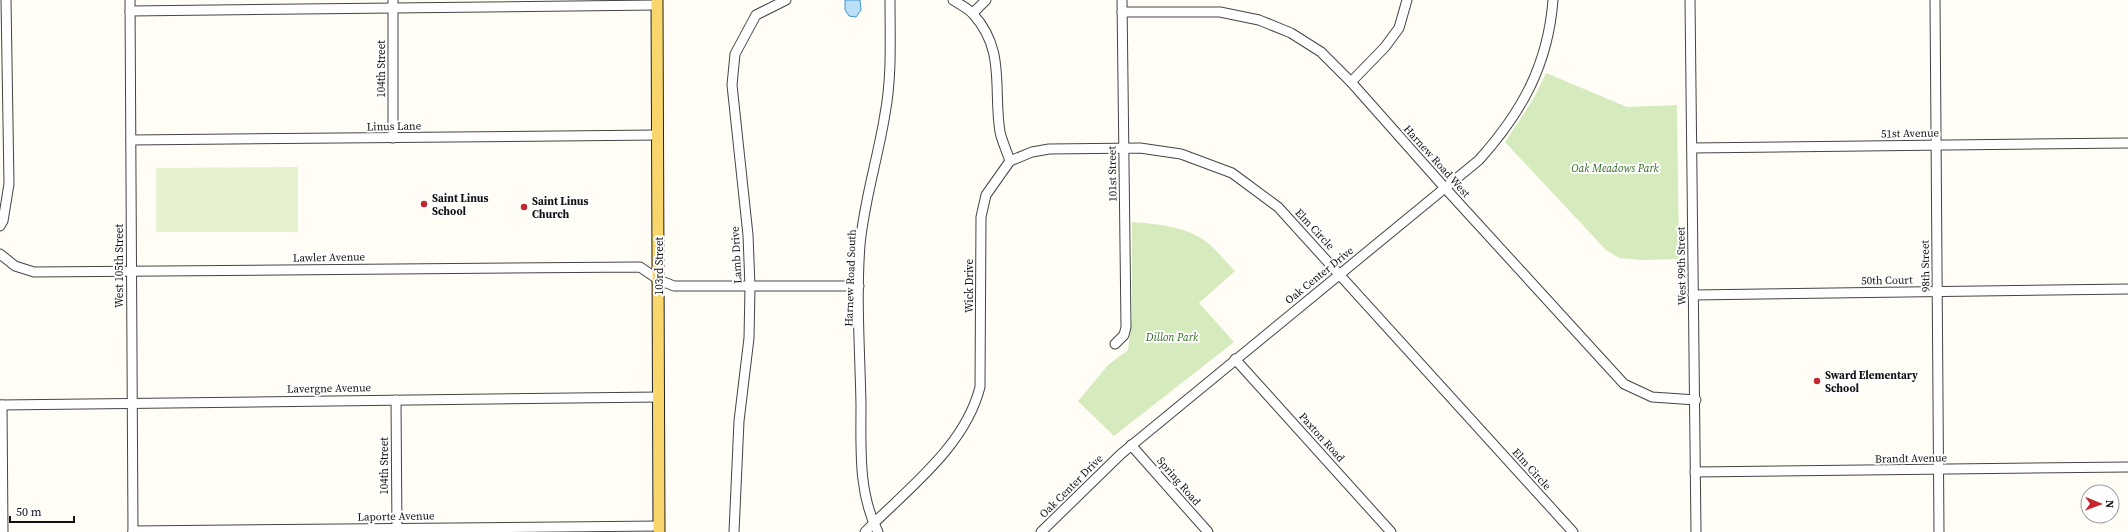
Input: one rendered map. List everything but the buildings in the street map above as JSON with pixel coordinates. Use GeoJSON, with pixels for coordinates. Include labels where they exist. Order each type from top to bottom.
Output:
{"type":"FeatureCollection","features":[{"type":"Feature","properties":{"kind":"main road","name":"103rd Street"},"geometry":{"type":"LineString","coordinates":[[657,3],[660,529]]}},
{"type":"Feature","properties":{"kind":"street"},"geometry":{"type":"LineString","coordinates":[[0,226],[9,184],[3,65],[6,0]]}},
{"type":"Feature","properties":{"kind":"street","name":"West 105th Street"},"geometry":{"type":"LineString","coordinates":[[130,0],[133,531]]}},
{"type":"Feature","properties":{"kind":"street","name":"Lamb Drive"},"geometry":{"type":"LineString","coordinates":[[734,532],[739,421],[749,338],[750,287],[748,235],[732,84],[735,54],[756,15],[786,0]]}},
{"type":"Feature","properties":{"kind":"street","name":"Harnew Road South"},"geometry":{"type":"LineString","coordinates":[[876,528],[862,480],[859,286],[860,244],[868,194],[885,114],[890,73],[890,0]]}},
{"type":"Feature","properties":{"kind":"street"},"geometry":{"type":"LineString","coordinates":[[953,0],[973,13],[986,33],[995,54],[998,77],[1000,132],[1010,161]]}},
{"type":"Feature","properties":{"kind":"street"},"geometry":{"type":"LineString","coordinates":[[973,13],[986,0]]}},
{"type":"Feature","properties":{"kind":"street","name":"101st Street"},"geometry":{"type":"LineString","coordinates":[[1115,344],[1124,335],[1126,327],[1122,0]]}},
{"type":"Feature","properties":{"kind":"street"},"geometry":{"type":"LineString","coordinates":[[1351,82],[1386,47],[1399,28],[1407,0]]}},
{"type":"Feature","properties":{"kind":"street","name":"Oak Center Drive"},"geometry":{"type":"LineString","coordinates":[[1041,532],[1132,445],[1234,359],[1484,155],[1511,122],[1526,98],[1541,64],[1548,38],[1553,0]]}},
{"type":"Feature","properties":{"kind":"street","name":"West 99th Street"},"geometry":{"type":"LineString","coordinates":[[1690,0],[1693,295],[1696,400],[1696,532]]}},
{"type":"Feature","properties":{"kind":"street","name":"98th Street"},"geometry":{"type":"LineString","coordinates":[[1935,0],[1939,532]]}},
{"type":"Feature","properties":{"kind":"street"},"geometry":{"type":"LineString","coordinates":[[130,11],[393,4],[657,3]]}},
{"type":"Feature","properties":{"kind":"street","name":"104th Street"},"geometry":{"type":"LineString","coordinates":[[393,4],[393,138]]}},
{"type":"Feature","properties":{"kind":"street","name":"Harnew Road West"},"geometry":{"type":"LineString","coordinates":[[1122,12],[1220,12],[1259,20],[1291,33],[1321,52],[1351,82],[1445,188],[1624,384],[1652,397],[1696,400]]}},
{"type":"Feature","properties":{"kind":"street","name":"Linus Lane"},"geometry":{"type":"LineString","coordinates":[[131,140],[658,135]]}},
{"type":"Feature","properties":{"kind":"street","name":"51st Avenue"},"geometry":{"type":"LineString","coordinates":[[1692,148],[2128,143]]}},
{"type":"Feature","properties":{"kind":"street","name":"Elm Circle"},"geometry":{"type":"LineString","coordinates":[[1010,161],[1032,152],[1049,149],[1140,148],[1181,154],[1232,173],[1278,207],[1573,532]]}},
{"type":"Feature","properties":{"kind":"street","name":"Wick Drive"},"geometry":{"type":"LineString","coordinates":[[865,532],[876,528],[956,439],[966,424],[977,399],[980,372],[981,217],[986,195],[1010,161]]}},
{"type":"Feature","properties":{"kind":"street","name":"Lawler Avenue"},"geometry":{"type":"LineString","coordinates":[[0,254],[15,266],[34,272],[640,267],[659,280],[674,286],[859,286]]}},
{"type":"Feature","properties":{"kind":"street","name":"50th Court"},"geometry":{"type":"LineString","coordinates":[[1693,295],[2128,289]]}},
{"type":"Feature","properties":{"kind":"street","name":"Paxton Road"},"geometry":{"type":"LineString","coordinates":[[1234,359],[1391,532]]}},
{"type":"Feature","properties":{"kind":"street","name":"Lavergne Avenue"},"geometry":{"type":"LineString","coordinates":[[1,405],[132,402],[659,397]]}},
{"type":"Feature","properties":{"kind":"street","name":"104th Street"},"geometry":{"type":"LineString","coordinates":[[396,400],[397,530]]}},
{"type":"Feature","properties":{"kind":"street"},"geometry":{"type":"LineString","coordinates":[[1,405],[3,532]]}},
{"type":"Feature","properties":{"kind":"street","name":"Spring Road"},"geometry":{"type":"LineString","coordinates":[[1132,445],[1208,532]]}},
{"type":"Feature","properties":{"kind":"street","name":"Brandt Avenue"},"geometry":{"type":"LineString","coordinates":[[1695,472],[2128,467]]}},
{"type":"Feature","properties":{"kind":"street","name":"Laporte Avenue"},"geometry":{"type":"LineString","coordinates":[[133,531],[660,529]]}},
{"type":"Feature","properties":{"kind":"green space","name":"Oak Meadows Park"},"geometry":{"type":"Polygon","coordinates":[[[1546,73],[1627,107],[1677,105],[1679,259],[1642,260],[1619,258],[1606,250],[1505,142],[1534,98],[1546,73]]]}},
{"type":"Feature","properties":{"kind":"green space"},"geometry":{"type":"Polygon","coordinates":[[[298,167],[298,232],[156,232],[156,168],[298,167]]]}},
{"type":"Feature","properties":{"kind":"green space","name":"Dillon Park"},"geometry":{"type":"Polygon","coordinates":[[[1132,222],[1173,227],[1201,238],[1216,250],[1235,271],[1199,303],[1234,342],[1114,436],[1078,401],[1108,365],[1128,350],[1132,319],[1132,222]]]}},
{"type":"Feature","properties":{"kind":"water"},"geometry":{"type":"Polygon","coordinates":[[[845,0],[860,0],[861,10],[856,17],[849,16],[845,10],[845,0]]]}},
{"type":"Feature","properties":{"kind":"place","name":"Saint Linus School"},"geometry":{"type":"Point","coordinates":[424,204]}},
{"type":"Feature","properties":{"kind":"place","name":"Saint Linus Church"},"geometry":{"type":"Point","coordinates":[524,207]}},
{"type":"Feature","properties":{"kind":"place","name":"Sward Elementary School"},"geometry":{"type":"Point","coordinates":[1817,381]}}]}
